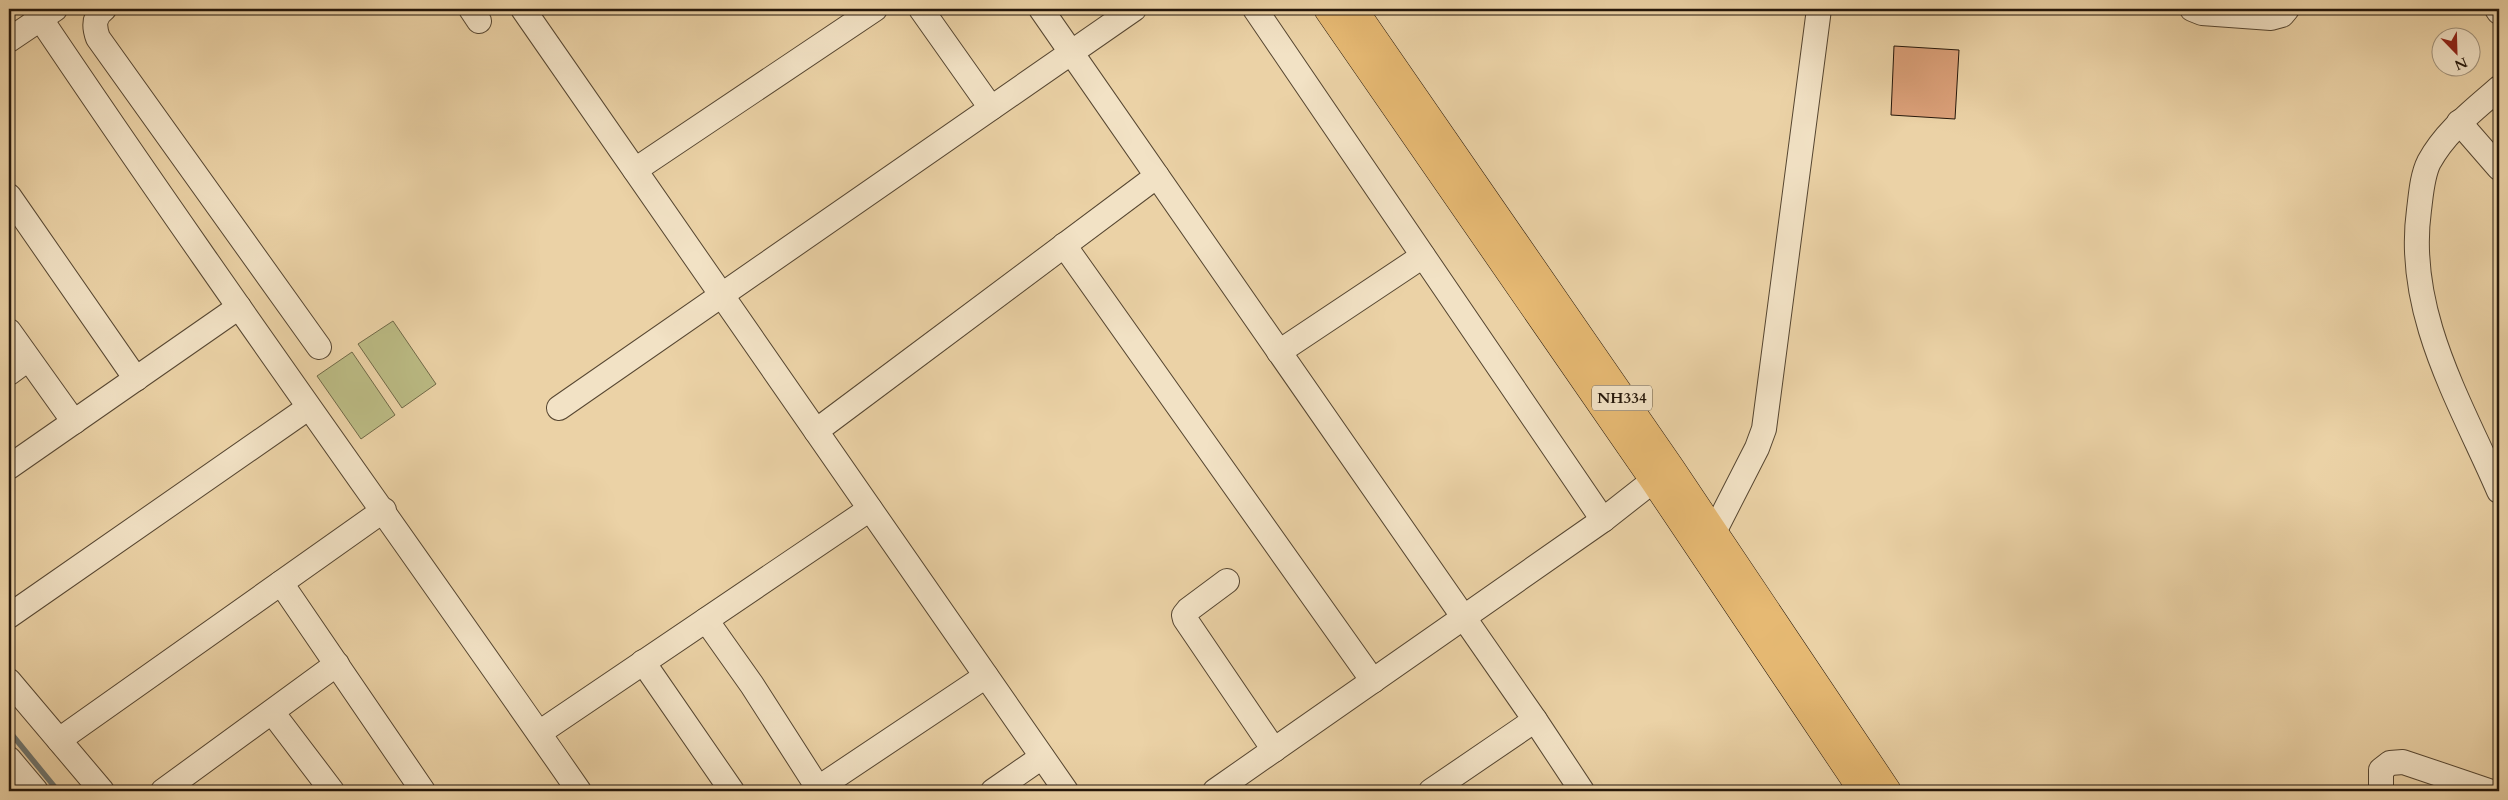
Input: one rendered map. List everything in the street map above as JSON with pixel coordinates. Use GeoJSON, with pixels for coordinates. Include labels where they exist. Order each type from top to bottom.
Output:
{"type":"FeatureCollection","features":[{"type":"Feature","properties":{"kind":"highway","name":"NH334"},"geometry":{"type":"LineString","coordinates":[[1328,9],[1654,480],[1863,791]]}},
{"type":"Feature","properties":{"kind":"highway","name":"NH334"},"geometry":{"type":"LineString","coordinates":[[1353,9],[1666,461],[1713,534],[1887,791]]}},
{"type":"Feature","properties":{"kind":"street"},"geometry":{"type":"LineString","coordinates":[[104,9],[95,20],[98,38],[319,348]]}},
{"type":"Feature","properties":{"kind":"street"},"geometry":{"type":"LineString","coordinates":[[523,9],[1066,791]]}},
{"type":"Feature","properties":{"kind":"street"},"geometry":{"type":"LineString","coordinates":[[635,170],[875,9]]}},
{"type":"Feature","properties":{"kind":"street"},"geometry":{"type":"LineString","coordinates":[[921,9],[991,108]]}},
{"type":"Feature","properties":{"kind":"street"},"geometry":{"type":"LineString","coordinates":[[1041,9],[1535,720],[1582,791]]}},
{"type":"Feature","properties":{"kind":"street"},"geometry":{"type":"LineString","coordinates":[[560,408],[1134,9]]}},
{"type":"Feature","properties":{"kind":"street"},"geometry":{"type":"LineString","coordinates":[[1255,9],[1603,520]]}},
{"type":"Feature","properties":{"kind":"street"},"geometry":{"type":"LineString","coordinates":[[1713,534],[1757,448],[1764,429],[1819,9]]}},
{"type":"Feature","properties":{"kind":"street"},"geometry":{"type":"LineString","coordinates":[[2192,9],[2202,13],[2271,18],[2282,15],[2287,9]]}},
{"type":"Feature","properties":{"kind":"street"},"geometry":{"type":"LineString","coordinates":[[9,40],[43,12],[308,408],[384,510],[579,791]]}},
{"type":"Feature","properties":{"kind":"street"},"geometry":{"type":"LineString","coordinates":[[2499,88],[2459,122],[2440,144],[2428,164],[2421,191],[2416,232],[2416,267],[2423,306],[2434,342],[2494,461],[2499,491]]}},
{"type":"Feature","properties":{"kind":"street"},"geometry":{"type":"LineString","coordinates":[[2459,122],[2499,168]]}},
{"type":"Feature","properties":{"kind":"street"},"geometry":{"type":"LineString","coordinates":[[816,431],[1157,176]]}},
{"type":"Feature","properties":{"kind":"street"},"geometry":{"type":"LineString","coordinates":[[9,196],[136,379]]}},
{"type":"Feature","properties":{"kind":"street"},"geometry":{"type":"LineString","coordinates":[[1064,245],[1373,680]]}},
{"type":"Feature","properties":{"kind":"street"},"geometry":{"type":"LineString","coordinates":[[1279,352],[1423,256]]}},
{"type":"Feature","properties":{"kind":"street"},"geometry":{"type":"LineString","coordinates":[[9,467],[239,307]]}},
{"type":"Feature","properties":{"kind":"street"},"geometry":{"type":"LineString","coordinates":[[9,331],[74,422]]}},
{"type":"Feature","properties":{"kind":"street"},"geometry":{"type":"LineString","coordinates":[[9,373],[28,358]]}},
{"type":"Feature","properties":{"kind":"street"},"geometry":{"type":"LineString","coordinates":[[9,616],[308,408]]}},
{"type":"Feature","properties":{"kind":"street"},"geometry":{"type":"LineString","coordinates":[[1215,791],[1603,520],[1654,480]]}},
{"type":"Feature","properties":{"kind":"street"},"geometry":{"type":"LineString","coordinates":[[539,733],[870,509]]}},
{"type":"Feature","properties":{"kind":"street"},"geometry":{"type":"LineString","coordinates":[[59,740],[384,510]]}},
{"type":"Feature","properties":{"kind":"street"},"geometry":{"type":"LineString","coordinates":[[1227,581],[1188,610],[1184,615],[1185,619],[1274,750]]}},
{"type":"Feature","properties":{"kind":"street"},"geometry":{"type":"LineString","coordinates":[[281,583],[423,791]]}},
{"type":"Feature","properties":{"kind":"street"},"geometry":{"type":"LineString","coordinates":[[706,620],[752,685],[816,790],[986,676]]}},
{"type":"Feature","properties":{"kind":"street"},"geometry":{"type":"LineString","coordinates":[[643,662],[732,791]]}},
{"type":"Feature","properties":{"kind":"street"},"geometry":{"type":"LineString","coordinates":[[163,791],[336,664]]}},
{"type":"Feature","properties":{"kind":"street"},"geometry":{"type":"LineString","coordinates":[[9,681],[102,791]]}},
{"type":"Feature","properties":{"kind":"street"},"geometry":{"type":"LineString","coordinates":[[272,712],[332,791]]}},
{"type":"Feature","properties":{"kind":"street"},"geometry":{"type":"LineString","coordinates":[[1431,791],[1535,720]]}},
{"type":"Feature","properties":{"kind":"street"},"geometry":{"type":"LineString","coordinates":[[993,791],[1042,757]]}},
{"type":"Feature","properties":{"kind":"street"},"geometry":{"type":"LineString","coordinates":[[9,759],[36,791]]}},
{"type":"Feature","properties":{"kind":"street"},"geometry":{"type":"LineString","coordinates":[[2381,791],[2382,770],[2390,763],[2403,762],[2489,791]]}},
{"type":"Feature","properties":{"kind":"green space"},"geometry":{"type":"Polygon","coordinates":[[[393,321],[436,384],[402,408],[358,344],[393,321]]]}},
{"type":"Feature","properties":{"kind":"green space"},"geometry":{"type":"Polygon","coordinates":[[[352,352],[395,415],[361,439],[317,376],[352,352]]]}},
{"type":"Feature","properties":{"kind":"building"},"geometry":{"type":"Polygon","coordinates":[[[1894,46],[1959,50],[1955,119],[1891,115],[1894,46]]]}},
{"type":"Feature","properties":{"kind":"waterway"},"geometry":{"type":"LineString","coordinates":[[9,731],[58,791]]}}]}
